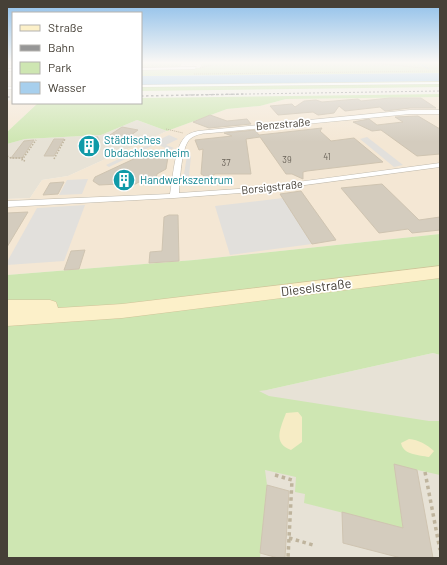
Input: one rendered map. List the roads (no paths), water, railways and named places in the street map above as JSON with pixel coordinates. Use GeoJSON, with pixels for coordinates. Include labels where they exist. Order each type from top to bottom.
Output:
{"type":"FeatureCollection","features":[{"type":"Feature","properties":{"kind":"main road","name":"Dieselstraße"},"geometry":{"type":"LineString","coordinates":[[7,319],[122,311],[440,272]]}},
{"type":"Feature","properties":{"kind":"main road","name":"Dieselstraße"},"geometry":{"type":"LineString","coordinates":[[7,307],[192,302]]}},
{"type":"Feature","properties":{"kind":"street","name":"Benzstraße"},"geometry":{"type":"LineString","coordinates":[[174,196],[185,140],[198,133],[410,112],[440,112]]}},
{"type":"Feature","properties":{"kind":"street","name":"Borsigstraße"},"geometry":{"type":"LineString","coordinates":[[7,204],[174,196],[253,190],[440,165]]}},
{"type":"Feature","properties":{"kind":"railway"},"geometry":{"type":"LineString","coordinates":[[228,94],[440,91]]}},
{"type":"Feature","properties":{"kind":"railway"},"geometry":{"type":"LineString","coordinates":[[142,96],[228,94]]}},
{"type":"Feature","properties":{"kind":"railway"},"geometry":{"type":"LineString","coordinates":[[185,95],[228,94]]}},
{"type":"Feature","properties":{"kind":"railway"},"geometry":{"type":"LineString","coordinates":[[228,94],[245,94]]}},
{"type":"Feature","properties":{"kind":"railway"},"geometry":{"type":"LineString","coordinates":[[7,97],[12,97]]}},
{"type":"Feature","properties":{"kind":"place","name":"Städtisches Obdachlosenheim"},"geometry":{"type":"Point","coordinates":[89,146]}},
{"type":"Feature","properties":{"kind":"place","name":"Handwerkszentrum"},"geometry":{"type":"Point","coordinates":[124,180]}}]}
